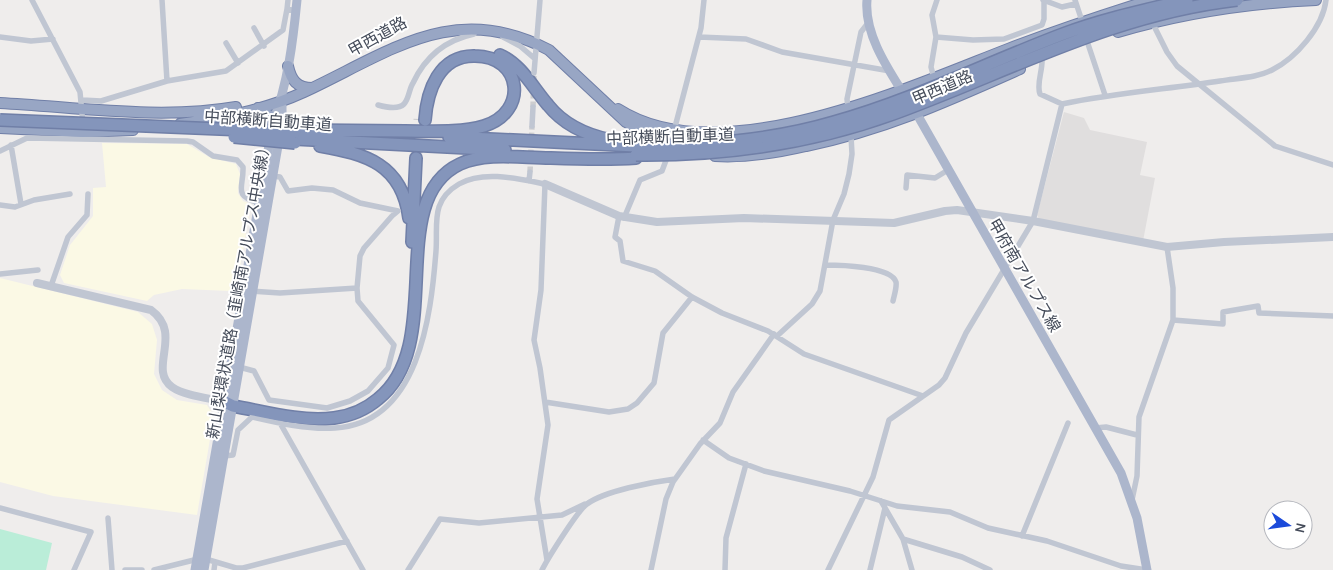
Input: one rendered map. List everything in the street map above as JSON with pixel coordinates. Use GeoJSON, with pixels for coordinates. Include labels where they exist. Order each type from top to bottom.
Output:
{"type":"FeatureCollection","features":[{"type":"Feature","properties":{"kind":"highway","name":"甲西道路"},"geometry":{"type":"LineString","coordinates":[[592,89],[611,105],[638,120],[674,131],[712,132],[758,128],[848,108],[934,79],[1083,21],[1151,0]]}},
{"type":"Feature","properties":{"kind":"highway","name":"中部横断自動車道"},"geometry":{"type":"LineString","coordinates":[[636,150],[760,138],[803,130],[862,114],[914,96],[1065,34],[1122,16],[1187,0]]}},
{"type":"Feature","properties":{"kind":"highway","name":"中部横断自動車道"},"geometry":{"type":"LineString","coordinates":[[112,126],[295,136],[459,137],[680,155],[759,148],[834,132],[914,106],[1044,52],[1096,33],[1189,8],[1237,0]]}},
{"type":"Feature","properties":{"kind":"highway","name":"甲西道路"},"geometry":{"type":"LineString","coordinates":[[0,128],[84,136],[168,126],[258,108],[312,88],[359,64],[398,40],[437,25],[470,21],[489,22],[504,26],[536,40],[626,122],[670,147],[706,156],[742,157],[780,152],[850,136],[917,114],[1042,59],[1087,42],[1152,22],[1269,2],[1316,0]]}},
{"type":"Feature","properties":{"kind":"highway"},"geometry":{"type":"LineString","coordinates":[[295,136],[429,131],[486,125],[500,118],[511,107],[515,92],[512,76],[501,63],[493,59],[474,56],[455,60],[447,65],[433,82],[422,119],[422,91],[434,69],[442,61],[462,50],[483,49],[499,54],[513,63],[556,114],[574,128],[636,150]]}},
{"type":"Feature","properties":{"kind":"highway"},"geometry":{"type":"LineString","coordinates":[[288,66],[290,76],[296,84],[312,88]]}},
{"type":"Feature","properties":{"kind":"highway","name":"甲西道路"},"geometry":{"type":"LineString","coordinates":[[0,103],[82,104],[195,112],[282,100]]}},
{"type":"Feature","properties":{"kind":"highway"},"geometry":{"type":"LineString","coordinates":[[258,108],[270,116],[273,122]]}},
{"type":"Feature","properties":{"kind":"highway","name":"中部横断自動車道"},"geometry":{"type":"LineString","coordinates":[[0,120],[248,131],[295,136]]}},
{"type":"Feature","properties":{"kind":"highway"},"geometry":{"type":"LineString","coordinates":[[295,136],[353,152],[384,167],[402,190],[415,240]]}},
{"type":"Feature","properties":{"kind":"highway"},"geometry":{"type":"LineString","coordinates":[[415,240],[432,192],[443,176],[460,164],[496,157],[636,150]]}},
{"type":"Feature","properties":{"kind":"highway"},"geometry":{"type":"LineString","coordinates":[[230,403],[321,414],[346,411],[358,407],[379,392],[395,374],[404,351],[408,327],[420,158]]}},
{"type":"Feature","properties":{"kind":"main road"},"geometry":{"type":"LineString","coordinates":[[282,100],[288,66],[292,10],[297,0]]}},
{"type":"Feature","properties":{"kind":"main road","name":"甲府南アルプス線"},"geometry":{"type":"LineString","coordinates":[[867,0],[868,23],[890,71],[917,114],[1121,473],[1132,500],[1147,570]]}},
{"type":"Feature","properties":{"kind":"main road","name":"新山梨環状道路（韮崎南アルプス中央線）"},"geometry":{"type":"LineString","coordinates":[[193,570],[211,480],[239,367],[259,203],[273,122],[282,100]]}},
{"type":"Feature","properties":{"kind":"main road","name":"新山梨環状道路（韮崎南アルプス中央線）"},"geometry":{"type":"LineString","coordinates":[[206,570],[248,291],[282,123],[282,100]]}},
{"type":"Feature","properties":{"kind":"street"},"geometry":{"type":"LineString","coordinates":[[32,0],[76,82],[82,104],[84,136]]}},
{"type":"Feature","properties":{"kind":"street"},"geometry":{"type":"LineString","coordinates":[[162,0],[167,81]]}},
{"type":"Feature","properties":{"kind":"street"},"geometry":{"type":"LineString","coordinates":[[82,104],[101,101],[167,81],[226,71],[264,46],[283,30],[292,10],[288,0]]}},
{"type":"Feature","properties":{"kind":"street"},"geometry":{"type":"LineString","coordinates":[[534,73],[540,0]]}},
{"type":"Feature","properties":{"kind":"street"},"geometry":{"type":"LineString","coordinates":[[704,0],[698,37],[667,162],[662,171],[644,178],[637,185],[621,217],[615,237],[620,242],[623,261],[655,271],[692,297],[722,314],[775,335],[816,359],[923,396]]}},
{"type":"Feature","properties":{"kind":"street"},"geometry":{"type":"LineString","coordinates":[[934,79],[931,67],[936,37],[932,16],[937,0]]}},
{"type":"Feature","properties":{"kind":"street"},"geometry":{"type":"LineString","coordinates":[[1042,59],[1043,69],[1040,94],[1062,104],[1105,95],[1257,75],[1271,71],[1282,64],[1306,41],[1325,9],[1326,0]]}},
{"type":"Feature","properties":{"kind":"street"},"geometry":{"type":"LineString","coordinates":[[936,37],[973,40],[1004,39],[1042,25],[1043,1],[1062,7],[1075,2],[1083,21],[1087,42],[1105,95]]}},
{"type":"Feature","properties":{"kind":"street"},"geometry":{"type":"LineString","coordinates":[[1152,22],[1167,52],[1177,66],[1275,146],[1333,165]]}},
{"type":"Feature","properties":{"kind":"street"},"geometry":{"type":"LineString","coordinates":[[848,108],[847,99],[861,32],[868,23]]}},
{"type":"Feature","properties":{"kind":"street"},"geometry":{"type":"LineString","coordinates":[[254,28],[264,46]]}},
{"type":"Feature","properties":{"kind":"street"},"geometry":{"type":"LineString","coordinates":[[378,105],[400,107],[405,104],[412,84],[423,64],[432,54],[453,41],[473,34],[482,33],[504,37],[520,46],[534,58]]}},
{"type":"Feature","properties":{"kind":"street"},"geometry":{"type":"LineString","coordinates":[[0,37],[31,41],[53,39]]}},
{"type":"Feature","properties":{"kind":"street"},"geometry":{"type":"LineString","coordinates":[[698,37],[746,39],[782,52],[890,71]]}},
{"type":"Feature","properties":{"kind":"street"},"geometry":{"type":"LineString","coordinates":[[226,43],[238,63]]}},
{"type":"Feature","properties":{"kind":"street"},"geometry":{"type":"LineString","coordinates":[[828,570],[873,477],[889,420],[945,378],[966,333],[1033,221],[1062,104]]}},
{"type":"Feature","properties":{"kind":"street"},"geometry":{"type":"LineString","coordinates":[[532,126],[533,107]]}},
{"type":"Feature","properties":{"kind":"street"},"geometry":{"type":"LineString","coordinates":[[0,151],[27,138],[84,136],[193,142],[213,156],[232,158],[241,163],[243,172],[242,194],[244,198],[259,203]]}},
{"type":"Feature","properties":{"kind":"street"},"geometry":{"type":"LineString","coordinates":[[651,570],[666,500],[675,478],[703,440],[720,422],[733,392],[775,335],[817,298],[820,291],[833,220],[849,174],[852,154],[850,136]]}},
{"type":"Feature","properties":{"kind":"street"},"geometry":{"type":"LineString","coordinates":[[11,145],[21,204]]}},
{"type":"Feature","properties":{"kind":"street"},"geometry":{"type":"LineString","coordinates":[[906,188],[907,175],[935,178],[948,170]]}},
{"type":"Feature","properties":{"kind":"street"},"geometry":{"type":"LineString","coordinates":[[530,172],[530,181]]}},
{"type":"Feature","properties":{"kind":"street"},"geometry":{"type":"LineString","coordinates":[[239,367],[254,371],[269,400],[327,408],[341,405],[360,397],[368,391],[388,368],[394,345],[358,301],[357,288],[360,256],[364,248],[392,216],[399,211],[360,203],[333,190],[312,188],[288,191],[280,178],[272,176]]}},
{"type":"Feature","properties":{"kind":"street"},"geometry":{"type":"LineString","coordinates":[[224,456],[233,455],[238,430],[252,417],[280,423],[334,428],[347,426],[386,408],[404,389],[412,374],[429,312],[436,249],[432,214],[448,193],[458,184],[473,178],[501,177],[545,184],[621,217],[657,222],[744,218],[894,223],[945,211],[972,211],[1167,247],[1224,242],[1333,237]]}},
{"type":"Feature","properties":{"kind":"street"},"geometry":{"type":"LineString","coordinates":[[545,184],[542,290],[534,340],[545,402],[548,437],[539,481],[538,516],[547,560]]}},
{"type":"Feature","properties":{"kind":"street"},"geometry":{"type":"LineString","coordinates":[[0,205],[15,206],[34,200],[70,194]]}},
{"type":"Feature","properties":{"kind":"street"},"geometry":{"type":"LineString","coordinates":[[51,286],[68,237],[87,216],[88,194]]}},
{"type":"Feature","properties":{"kind":"street"},"geometry":{"type":"LineString","coordinates":[[1132,500],[1137,476],[1139,417],[1173,320],[1173,288],[1167,247]]}},
{"type":"Feature","properties":{"kind":"street"},"geometry":{"type":"LineString","coordinates":[[825,265],[860,266],[885,274],[894,279],[896,283],[893,301]]}},
{"type":"Feature","properties":{"kind":"street"},"geometry":{"type":"LineString","coordinates":[[0,274],[38,270]]}},
{"type":"Feature","properties":{"kind":"street"},"geometry":{"type":"LineString","coordinates":[[38,282],[151,310],[162,320],[166,332],[162,371],[166,382],[176,389],[230,403]]}},
{"type":"Feature","properties":{"kind":"street"},"geometry":{"type":"LineString","coordinates":[[248,291],[280,293],[357,288]]}},
{"type":"Feature","properties":{"kind":"street"},"geometry":{"type":"LineString","coordinates":[[545,402],[609,412],[628,409],[637,403],[654,383],[664,334],[692,297]]}},
{"type":"Feature","properties":{"kind":"street"},"geometry":{"type":"LineString","coordinates":[[1173,320],[1223,324],[1224,312],[1258,306],[1259,313],[1333,316]]}},
{"type":"Feature","properties":{"kind":"street"},"geometry":{"type":"LineString","coordinates":[[280,423],[362,570]]}},
{"type":"Feature","properties":{"kind":"street"},"geometry":{"type":"LineString","coordinates":[[1022,536],[1068,423]]}},
{"type":"Feature","properties":{"kind":"street"},"geometry":{"type":"LineString","coordinates":[[1095,428],[1106,427],[1137,435]]}},
{"type":"Feature","properties":{"kind":"street"},"geometry":{"type":"LineString","coordinates":[[703,440],[717,451],[746,464],[780,475],[897,506],[950,512],[988,528],[1047,540],[1121,566],[1147,570]]}},
{"type":"Feature","properties":{"kind":"street"},"geometry":{"type":"LineString","coordinates":[[725,570],[726,538],[746,464]]}},
{"type":"Feature","properties":{"kind":"street"},"geometry":{"type":"LineString","coordinates":[[408,570],[440,519],[479,523],[538,516],[562,516],[597,498],[651,482],[675,478]]}},
{"type":"Feature","properties":{"kind":"street"},"geometry":{"type":"LineString","coordinates":[[193,570],[211,480]]}},
{"type":"Feature","properties":{"kind":"street"},"geometry":{"type":"LineString","coordinates":[[881,501],[903,539],[912,570]]}},
{"type":"Feature","properties":{"kind":"street"},"geometry":{"type":"LineString","coordinates":[[214,570],[212,561],[216,502]]}},
{"type":"Feature","properties":{"kind":"street"},"geometry":{"type":"LineString","coordinates":[[542,570],[585,504]]}},
{"type":"Feature","properties":{"kind":"street"},"geometry":{"type":"LineString","coordinates":[[0,508],[91,532],[74,570]]}},
{"type":"Feature","properties":{"kind":"street"},"geometry":{"type":"LineString","coordinates":[[870,570],[885,508]]}},
{"type":"Feature","properties":{"kind":"street"},"geometry":{"type":"LineString","coordinates":[[108,518],[112,570]]}},
{"type":"Feature","properties":{"kind":"street"},"geometry":{"type":"LineString","coordinates":[[903,539],[962,557],[990,570]]}},
{"type":"Feature","properties":{"kind":"street"},"geometry":{"type":"LineString","coordinates":[[212,561],[243,568],[347,541]]}},
{"type":"Feature","properties":{"kind":"street"},"geometry":{"type":"LineString","coordinates":[[154,570],[194,560]]}},
{"type":"Feature","properties":{"kind":"street"},"geometry":{"type":"LineString","coordinates":[[206,570],[212,561]]}},
{"type":"Feature","properties":{"kind":"street"},"geometry":{"type":"LineString","coordinates":[[125,570],[142,570]]}},
{"type":"Feature","properties":{"kind":"shaded area"},"geometry":{"type":"Polygon","coordinates":[[[1064,112],[1084,118],[1090,130],[1147,142],[1140,175],[1155,178],[1143,241],[1039,219],[1037,215],[1064,112]]]}},
{"type":"Feature","properties":{"kind":"shaded area"},"geometry":{"type":"Polygon","coordinates":[[[102,143],[187,144],[209,157],[236,164],[240,174],[238,193],[243,201],[251,204],[237,285],[230,291],[182,289],[154,295],[147,301],[64,283],[60,275],[70,245],[93,216],[93,188],[106,187],[102,143]]]}},
{"type":"Feature","properties":{"kind":"shaded area"},"geometry":{"type":"Polygon","coordinates":[[[0,278],[138,312],[152,324],[157,340],[154,374],[162,390],[177,400],[207,405],[214,416],[197,515],[53,496],[0,482],[0,278]]]}},
{"type":"Feature","properties":{"kind":"green space"},"geometry":{"type":"Polygon","coordinates":[[[0,529],[52,543],[46,570],[0,570],[0,529]]]}},
{"type":"Feature","properties":{"kind":"tunnel"},"geometry":{"type":"LineString","coordinates":[[533,107],[534,73]]}},
{"type":"Feature","properties":{"kind":"tunnel"},"geometry":{"type":"LineString","coordinates":[[417,153],[419,119]]}},
{"type":"Feature","properties":{"kind":"tunnel"},"geometry":{"type":"LineString","coordinates":[[530,172],[532,126]]}}]}
